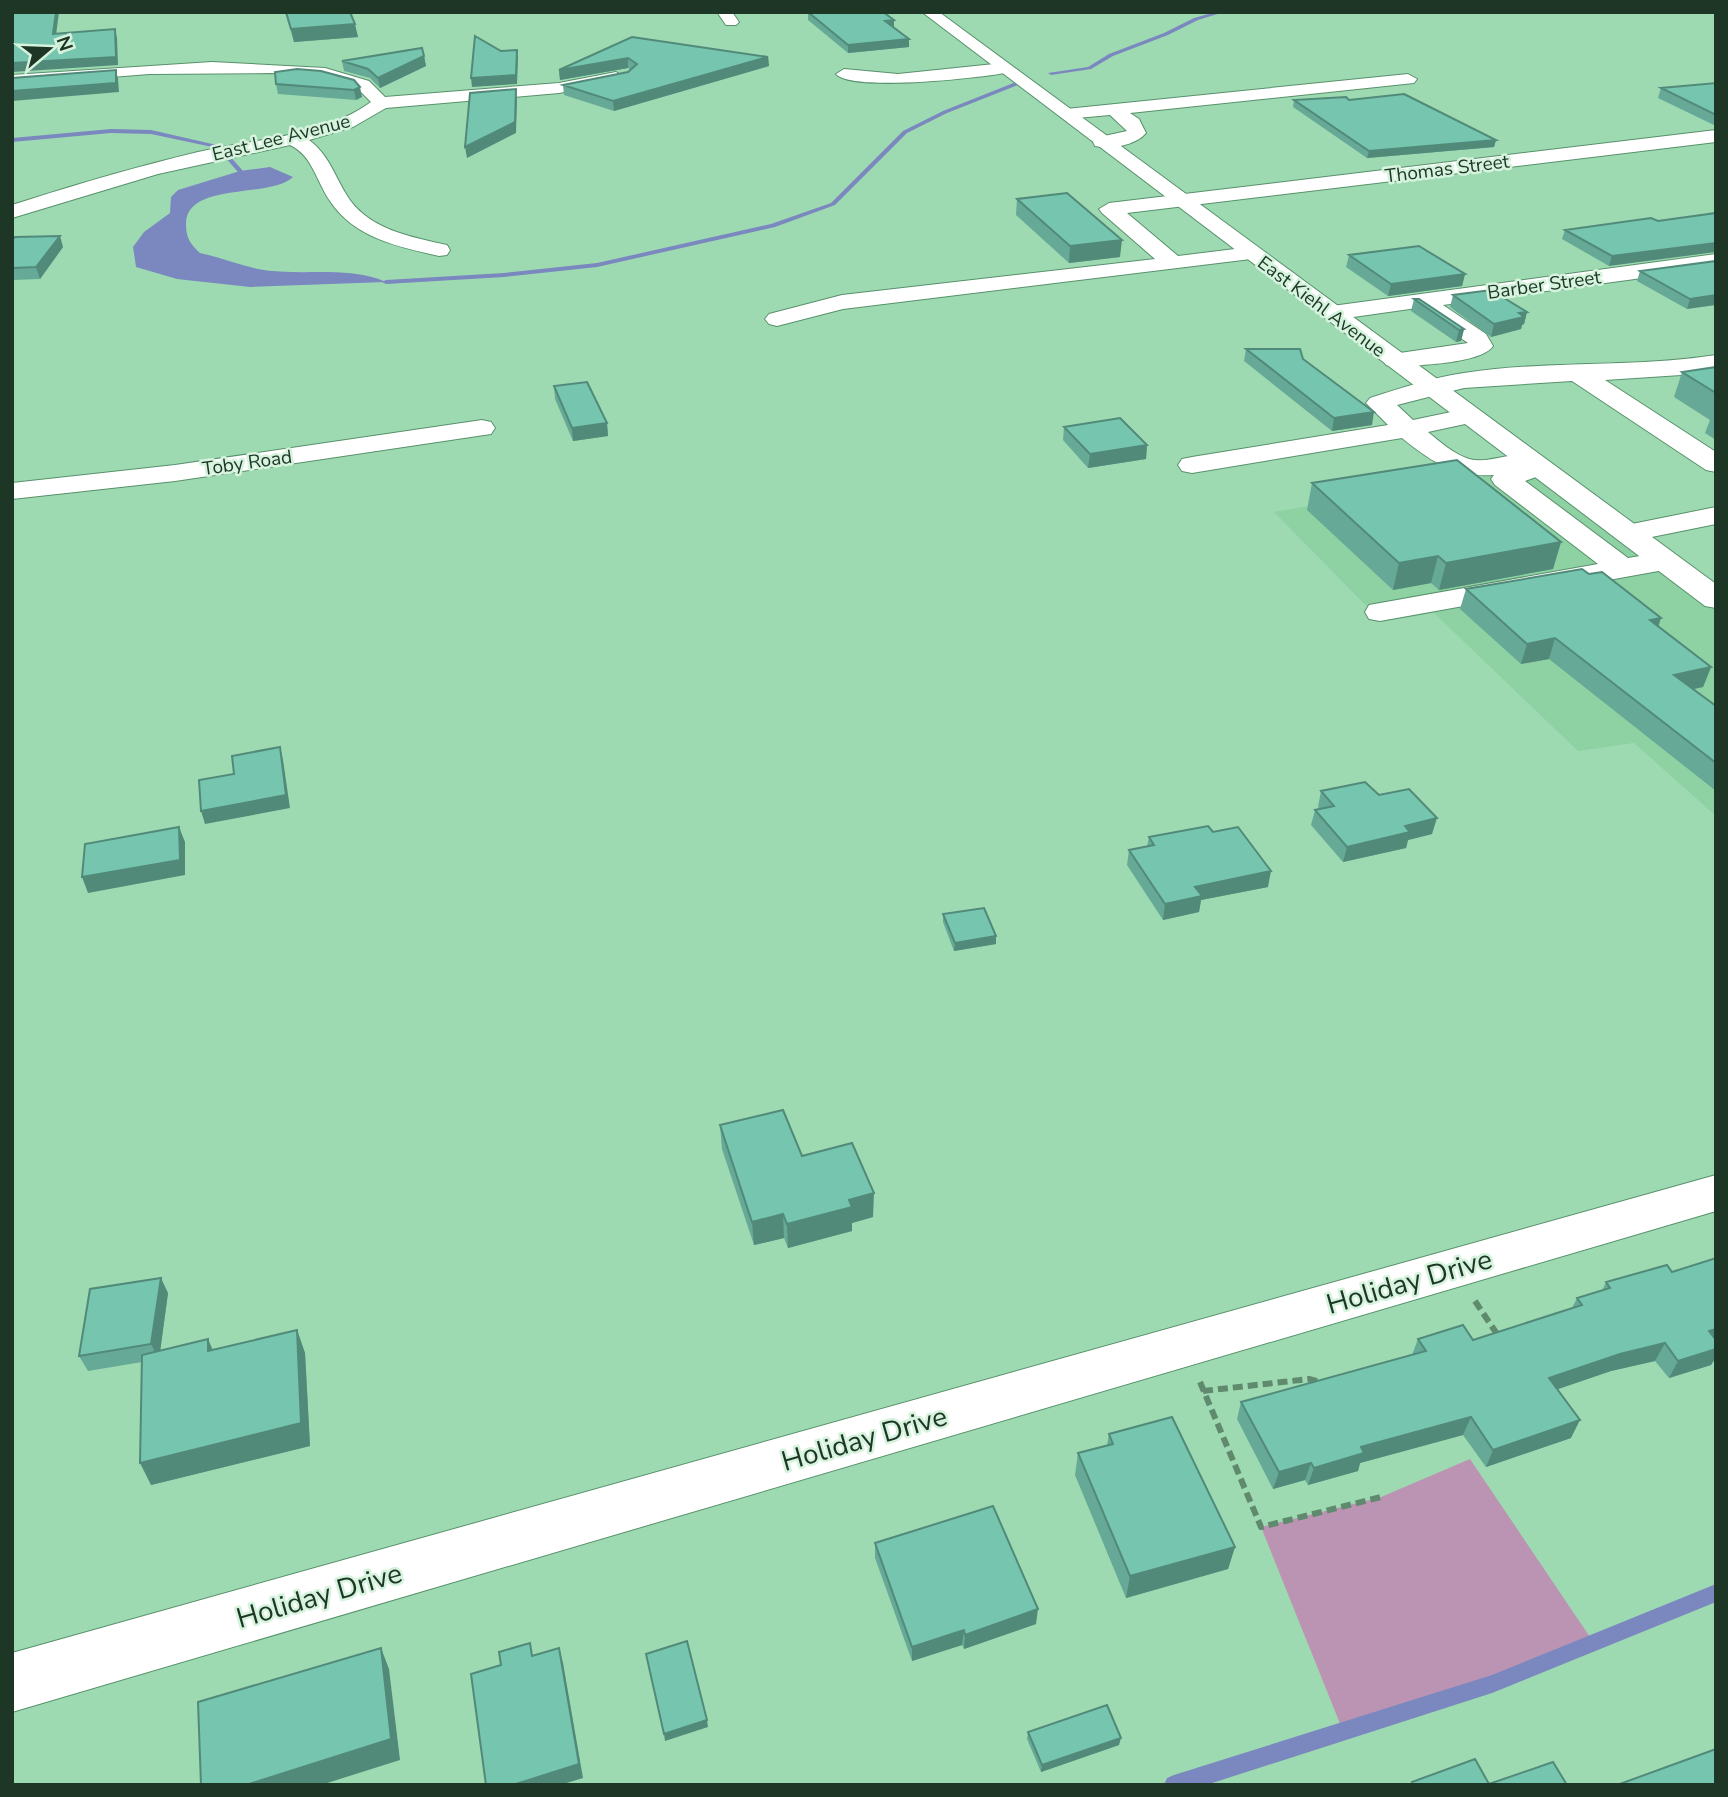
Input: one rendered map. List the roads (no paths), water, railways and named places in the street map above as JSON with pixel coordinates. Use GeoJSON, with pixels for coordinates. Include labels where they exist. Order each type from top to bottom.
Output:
{"type":"FeatureCollection","features":[{"type":"Feature","properties":{"kind":"street","name":"East Kiehl Avenue"},"geometry":{"type":"LineString","coordinates":[[929,12],[1716,599]]}},
{"type":"Feature","properties":{"kind":"street","name":"East Lee Avenue"},"geometry":{"type":"LineString","coordinates":[[12,80],[181,67],[272,68],[355,80],[376,90],[382,103],[364,116],[291,138],[202,157],[12,212]]}},
{"type":"Feature","properties":{"kind":"street"},"geometry":{"type":"LineString","coordinates":[[844,74],[898,79],[1004,68]]}},
{"type":"Feature","properties":{"kind":"street"},"geometry":{"type":"LineString","coordinates":[[382,103],[559,88],[627,75]]}},
{"type":"Feature","properties":{"kind":"street"},"geometry":{"type":"LineString","coordinates":[[1066,114],[1408,79]]}},
{"type":"Feature","properties":{"kind":"street"},"geometry":{"type":"LineString","coordinates":[[1102,142],[1125,139],[1137,133],[1133,123],[1113,109]]}},
{"type":"Feature","properties":{"kind":"street"},"geometry":{"type":"LineString","coordinates":[[291,138],[316,152],[340,202],[359,222],[398,239],[439,250]]}},
{"type":"Feature","properties":{"kind":"street","name":"Thomas Street"},"geometry":{"type":"LineString","coordinates":[[1173,263],[1109,209],[1713,138]]}},
{"type":"Feature","properties":{"kind":"street"},"geometry":{"type":"LineString","coordinates":[[777,318],[842,302],[1251,253]]}},
{"type":"Feature","properties":{"kind":"street","name":"Barber Street"},"geometry":{"type":"LineString","coordinates":[[1332,313],[1716,261]]}},
{"type":"Feature","properties":{"kind":"street"},"geometry":{"type":"LineString","coordinates":[[1395,360],[1476,350],[1481,346],[1478,339],[1422,301]]}},
{"type":"Feature","properties":{"kind":"street"},"geometry":{"type":"LineString","coordinates":[[1534,464],[1469,467],[1452,461],[1379,403],[1430,386],[1517,376],[1653,373],[1716,362]]}},
{"type":"Feature","properties":{"kind":"street"},"geometry":{"type":"LineString","coordinates":[[1580,375],[1716,464]]}},
{"type":"Feature","properties":{"kind":"street"},"geometry":{"type":"LineString","coordinates":[[1192,465],[1471,416]]}},
{"type":"Feature","properties":{"kind":"street","name":"Toby Road"},"geometry":{"type":"LineString","coordinates":[[12,491],[175,472],[482,428]]}},
{"type":"Feature","properties":{"kind":"street"},"geometry":{"type":"LineString","coordinates":[[1534,464],[1506,479],[1622,568]]}},
{"type":"Feature","properties":{"kind":"street"},"geometry":{"type":"LineString","coordinates":[[1716,486],[1702,489],[1716,499]]}},
{"type":"Feature","properties":{"kind":"street"},"geometry":{"type":"LineString","coordinates":[[1627,533],[1716,515]]}},
{"type":"Feature","properties":{"kind":"street"},"geometry":{"type":"LineString","coordinates":[[1380,611],[1664,561]]}},
{"type":"Feature","properties":{"kind":"street","name":"Holiday Drive"},"geometry":{"type":"LineString","coordinates":[[12,1683],[1194,1368],[1716,1193]]}},
{"type":"Feature","properties":{"kind":"water"},"geometry":{"type":"Polygon","coordinates":[[[270,167],[293,177],[282,184],[267,188],[214,196],[199,202],[189,211],[187,234],[200,253],[258,269],[355,274],[386,282],[250,287],[177,279],[136,267],[133,247],[144,232],[170,213],[171,197],[178,190],[240,171],[270,167]]]}},
{"type":"Feature","properties":{"kind":"waterway"},"geometry":{"type":"LineString","coordinates":[[1051,73],[1089,68],[1111,55],[1166,34],[1196,19],[1222,12]]}},
{"type":"Feature","properties":{"kind":"waterway"},"geometry":{"type":"LineString","coordinates":[[386,282],[504,275],[597,265],[773,226],[833,204],[905,132],[945,112],[1016,84]]}},
{"type":"Feature","properties":{"kind":"waterway"},"geometry":{"type":"LineString","coordinates":[[12,140],[111,131],[151,132],[219,147],[240,171]]}},
{"type":"Feature","properties":{"kind":"waterway"},"geometry":{"type":"LineString","coordinates":[[1174,1785],[1492,1684],[1716,1593]]}}]}
